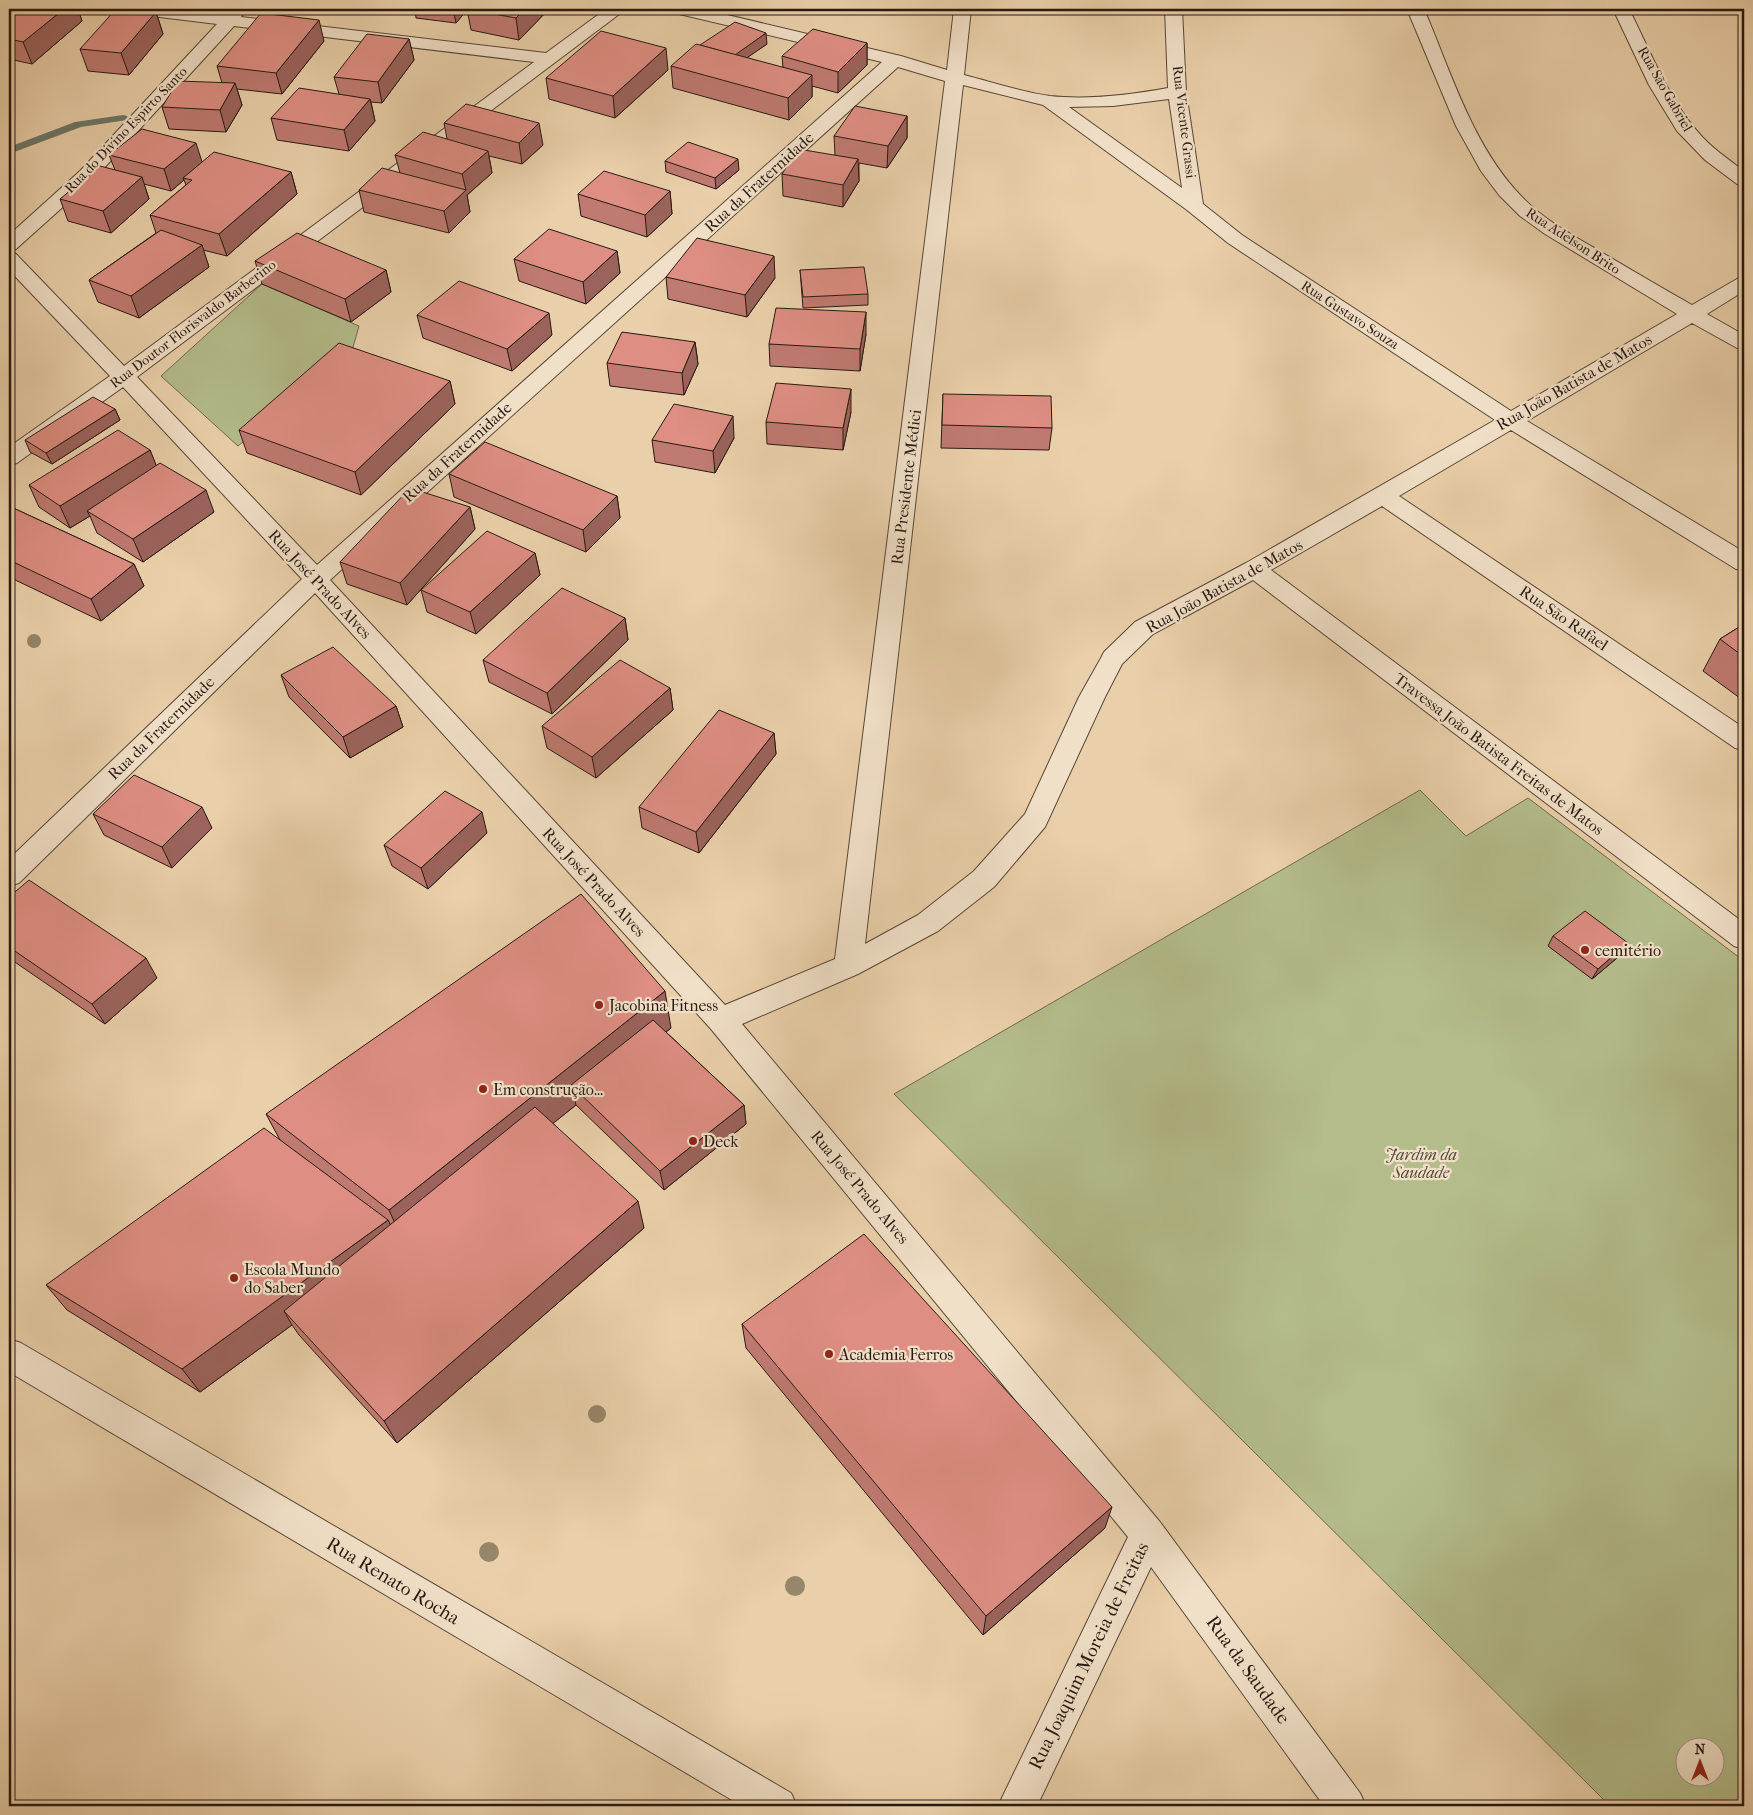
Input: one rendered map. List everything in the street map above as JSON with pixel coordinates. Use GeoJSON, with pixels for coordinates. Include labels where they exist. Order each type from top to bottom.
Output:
{"type":"FeatureCollection","features":[{"type":"Feature","properties":{"kind":"street"},"geometry":{"type":"LineString","coordinates":[[135,9],[234,14],[550,59]]}},
{"type":"Feature","properties":{"kind":"street","name":"Rua Doutor Florisvaldo Barberino"},"geometry":{"type":"LineString","coordinates":[[9,458],[124,376],[617,9]]}},
{"type":"Feature","properties":{"kind":"street","name":"Rua Gustavo Souza"},"geometry":{"type":"LineString","coordinates":[[681,9],[895,60],[955,78],[1049,101],[1194,206],[1235,239],[1302,284],[1510,420],[1744,563]]}},
{"type":"Feature","properties":{"kind":"street","name":"Rua Presidente Médici"},"geometry":{"type":"LineString","coordinates":[[848,966],[963,9]]}},
{"type":"Feature","properties":{"kind":"street","name":"Rua Vicente Grassi"},"geometry":{"type":"LineString","coordinates":[[1174,9],[1177,92],[1194,206]]}},
{"type":"Feature","properties":{"kind":"street","name":"Rua Adelson Brito"},"geometry":{"type":"LineString","coordinates":[[1416,9],[1458,110],[1481,157],[1507,192],[1524,210],[1567,240],[1690,314],[1744,343]]}},
{"type":"Feature","properties":{"kind":"street","name":"Rua São Gabriel"},"geometry":{"type":"LineString","coordinates":[[1621,9],[1657,82],[1684,128],[1708,153],[1744,180]]}},
{"type":"Feature","properties":{"kind":"street","name":"Rua do Divino Espirto Santo"},"geometry":{"type":"LineString","coordinates":[[9,246],[88,175],[234,14]]}},
{"type":"Feature","properties":{"kind":"street","name":"Rua da Fraternidade"},"geometry":{"type":"LineString","coordinates":[[9,876],[316,579],[895,60]]}},
{"type":"Feature","properties":{"kind":"street"},"geometry":{"type":"LineString","coordinates":[[1049,101],[1116,102],[1145,99],[1177,92]]}},
{"type":"Feature","properties":{"kind":"street","name":"Rua José Prado Alves"},"geometry":{"type":"LineString","coordinates":[[9,258],[110,365],[124,376],[316,579],[720,1020],[1148,1534]]}},
{"type":"Feature","properties":{"kind":"street","name":"Rua João Batista de Matos"},"geometry":{"type":"LineString","coordinates":[[720,1020],[848,966],[928,923],[984,880],[1036,820],[1092,696],[1113,658],[1144,628],[1254,570],[1383,496],[1744,283]]}},
{"type":"Feature","properties":{"kind":"street","name":"Rua São Rafael"},"geometry":{"type":"LineString","coordinates":[[1383,496],[1744,741]]}},
{"type":"Feature","properties":{"kind":"street","name":"Travessa João Batista Freitas de Matos"},"geometry":{"type":"LineString","coordinates":[[1254,570],[1744,938]]}},
{"type":"Feature","properties":{"kind":"street","name":"Rua Renato Rocha"},"geometry":{"type":"LineString","coordinates":[[9,1354],[778,1806]]}},
{"type":"Feature","properties":{"kind":"street","name":"Rua Joaquim Moreia de Freitas"},"geometry":{"type":"LineString","coordinates":[[1016,1806],[1148,1534]]}},
{"type":"Feature","properties":{"kind":"street","name":"Rua da Saudade"},"geometry":{"type":"LineString","coordinates":[[1148,1534],[1347,1806]]}},
{"type":"Feature","properties":{"kind":"green space"},"geometry":{"type":"Polygon","coordinates":[[[262,284],[359,326],[350,358],[238,446],[161,376],[262,284]]]}},
{"type":"Feature","properties":{"kind":"green space","name":"Jardim da Saudade"},"geometry":{"type":"Polygon","coordinates":[[[1420,790],[1466,836],[1528,798],[1744,961],[1744,1806],[1610,1806],[894,1094],[1420,790]]]}},
{"type":"Feature","properties":{"kind":"building"},"geometry":{"type":"Polygon","coordinates":[[[17,9],[64,9],[23,42],[9,39],[9,15],[17,9]]]}},
{"type":"Feature","properties":{"kind":"building"},"geometry":{"type":"Polygon","coordinates":[[[116,9],[156,12],[121,53],[80,49],[116,9]]]}},
{"type":"Feature","properties":{"kind":"building"},"geometry":{"type":"Polygon","coordinates":[[[467,9],[525,9],[516,18],[467,9]]]}},
{"type":"Feature","properties":{"kind":"building"},"geometry":{"type":"Polygon","coordinates":[[[261,13],[319,20],[276,73],[217,66],[261,13]]]}},
{"type":"Feature","properties":{"kind":"building"},"geometry":{"type":"Polygon","coordinates":[[[735,22],[766,33],[735,55],[700,45],[735,22]]]}},
{"type":"Feature","properties":{"kind":"building"},"geometry":{"type":"Polygon","coordinates":[[[813,29],[867,43],[838,72],[782,56],[813,29]]]}},
{"type":"Feature","properties":{"kind":"building"},"geometry":{"type":"Polygon","coordinates":[[[601,31],[666,48],[613,96],[546,78],[601,31]]]}},
{"type":"Feature","properties":{"kind":"building"},"geometry":{"type":"Polygon","coordinates":[[[367,34],[409,39],[378,82],[334,77],[367,34]]]}},
{"type":"Feature","properties":{"kind":"building"},"geometry":{"type":"Polygon","coordinates":[[[696,44],[812,75],[788,98],[671,66],[696,44]]]}},
{"type":"Feature","properties":{"kind":"building"},"geometry":{"type":"Polygon","coordinates":[[[178,81],[235,83],[220,110],[162,107],[178,81]]]}},
{"type":"Feature","properties":{"kind":"building"},"geometry":{"type":"Polygon","coordinates":[[[299,88],[370,99],[344,130],[271,118],[299,88]]]}},
{"type":"Feature","properties":{"kind":"building"},"geometry":{"type":"Polygon","coordinates":[[[466,104],[539,123],[519,143],[444,123],[466,104]]]}},
{"type":"Feature","properties":{"kind":"building"},"geometry":{"type":"Polygon","coordinates":[[[855,106],[907,116],[888,146],[834,136],[855,106]]]}},
{"type":"Feature","properties":{"kind":"building"},"geometry":{"type":"Polygon","coordinates":[[[142,129],[196,143],[164,169],[109,155],[142,129]]]}},
{"type":"Feature","properties":{"kind":"building"},"geometry":{"type":"Polygon","coordinates":[[[423,132],[488,151],[462,174],[395,155],[423,132]]]}},
{"type":"Feature","properties":{"kind":"building"},"geometry":{"type":"Polygon","coordinates":[[[688,142],[738,159],[715,178],[665,161],[688,142]]]}},
{"type":"Feature","properties":{"kind":"building"},"geometry":{"type":"Polygon","coordinates":[[[798,149],[858,159],[843,185],[782,174],[798,149]]]}},
{"type":"Feature","properties":{"kind":"building"},"geometry":{"type":"Polygon","coordinates":[[[214,152],[291,172],[219,234],[150,215],[192,180],[183,178],[214,152]]]}},
{"type":"Feature","properties":{"kind":"building"},"geometry":{"type":"Polygon","coordinates":[[[100,166],[142,177],[103,211],[60,199],[100,166]]]}},
{"type":"Feature","properties":{"kind":"building"},"geometry":{"type":"Polygon","coordinates":[[[382,168],[466,190],[444,211],[359,190],[382,168]]]}},
{"type":"Feature","properties":{"kind":"building"},"geometry":{"type":"Polygon","coordinates":[[[604,171],[670,191],[645,215],[578,194],[604,171]]]}},
{"type":"Feature","properties":{"kind":"building"},"geometry":{"type":"Polygon","coordinates":[[[549,229],[617,251],[583,282],[514,259],[549,229]]]}},
{"type":"Feature","properties":{"kind":"building"},"geometry":{"type":"Polygon","coordinates":[[[161,230],[202,245],[131,296],[89,280],[161,230]]]}},
{"type":"Feature","properties":{"kind":"building"},"geometry":{"type":"Polygon","coordinates":[[[297,233],[386,270],[345,299],[255,261],[297,233]]]}},
{"type":"Feature","properties":{"kind":"building"},"geometry":{"type":"Polygon","coordinates":[[[697,238],[774,256],[745,295],[666,277],[697,238]]]}},
{"type":"Feature","properties":{"kind":"building"},"geometry":{"type":"Polygon","coordinates":[[[864,267],[868,294],[803,297],[800,270],[864,267]]]}},
{"type":"Feature","properties":{"kind":"building"},"geometry":{"type":"Polygon","coordinates":[[[459,281],[549,313],[507,349],[417,315],[459,281]]]}},
{"type":"Feature","properties":{"kind":"building"},"geometry":{"type":"Polygon","coordinates":[[[776,308],[866,312],[860,349],[769,344],[776,308]]]}},
{"type":"Feature","properties":{"kind":"building"},"geometry":{"type":"Polygon","coordinates":[[[622,332],[695,342],[682,373],[607,363],[622,332]]]}},
{"type":"Feature","properties":{"kind":"building"},"geometry":{"type":"Polygon","coordinates":[[[339,343],[450,381],[355,472],[239,430],[339,343]]]}},
{"type":"Feature","properties":{"kind":"building"},"geometry":{"type":"Polygon","coordinates":[[[776,383],[851,389],[843,428],[766,422],[776,383]]]}},
{"type":"Feature","properties":{"kind":"building"},"geometry":{"type":"Polygon","coordinates":[[[943,394],[1051,396],[1052,428],[942,425],[943,394]]]}},
{"type":"Feature","properties":{"kind":"building"},"geometry":{"type":"Polygon","coordinates":[[[93,397],[115,409],[46,453],[25,440],[93,397]]]}},
{"type":"Feature","properties":{"kind":"building"},"geometry":{"type":"Polygon","coordinates":[[[674,404],[733,416],[713,451],[652,440],[674,404]]]}},
{"type":"Feature","properties":{"kind":"building"},"geometry":{"type":"Polygon","coordinates":[[[118,430],[150,450],[60,506],[29,485],[118,430]]]}},
{"type":"Feature","properties":{"kind":"building"},"geometry":{"type":"Polygon","coordinates":[[[485,442],[617,496],[583,530],[449,474],[485,442]]]}},
{"type":"Feature","properties":{"kind":"building"},"geometry":{"type":"Polygon","coordinates":[[[160,463],[206,490],[133,539],[87,511],[160,463]]]}},
{"type":"Feature","properties":{"kind":"building"},"geometry":{"type":"Polygon","coordinates":[[[410,488],[470,507],[400,583],[340,562],[410,488]]]}},
{"type":"Feature","properties":{"kind":"building"},"geometry":{"type":"Polygon","coordinates":[[[9,506],[134,564],[91,599],[9,560],[9,506]]]}},
{"type":"Feature","properties":{"kind":"building"},"geometry":{"type":"Polygon","coordinates":[[[487,531],[535,553],[470,612],[421,590],[487,531]]]}},
{"type":"Feature","properties":{"kind":"building"},"geometry":{"type":"Polygon","coordinates":[[[562,588],[625,618],[547,693],[483,660],[562,588]]]}},
{"type":"Feature","properties":{"kind":"building"},"geometry":{"type":"Polygon","coordinates":[[[1744,624],[1744,657],[1720,639],[1744,624]]]}},
{"type":"Feature","properties":{"kind":"building"},"geometry":{"type":"Polygon","coordinates":[[[333,647],[396,706],[343,737],[281,675],[333,647]]]}},
{"type":"Feature","properties":{"kind":"building"},"geometry":{"type":"Polygon","coordinates":[[[620,660],[670,688],[592,757],[542,726],[620,660]]]}},
{"type":"Feature","properties":{"kind":"building"},"geometry":{"type":"Polygon","coordinates":[[[719,710],[774,733],[696,832],[639,807],[719,710]]]}},
{"type":"Feature","properties":{"kind":"building"},"geometry":{"type":"Polygon","coordinates":[[[134,775],[202,807],[162,847],[93,814],[134,775]]]}},
{"type":"Feature","properties":{"kind":"building"},"geometry":{"type":"Polygon","coordinates":[[[445,791],[482,812],[421,868],[384,845],[445,791]]]}},
{"type":"Feature","properties":{"kind":"building"},"geometry":{"type":"Polygon","coordinates":[[[29,880],[146,958],[92,1004],[9,947],[9,897],[29,880]]]}},
{"type":"Feature","properties":{"kind":"building","name":"Em construção..."},"geometry":{"type":"Polygon","coordinates":[[[581,894],[665,991],[389,1210],[266,1114],[581,894]]]}},
{"type":"Feature","properties":{"kind":"building","name":"cemitério"},"geometry":{"type":"Polygon","coordinates":[[[1585,911],[1628,943],[1598,969],[1553,936],[1585,911]]]}},
{"type":"Feature","properties":{"kind":"building"},"geometry":{"type":"Polygon","coordinates":[[[653,1020],[744,1105],[660,1171],[571,1085],[653,1020]]]}},
{"type":"Feature","properties":{"kind":"building"},"geometry":{"type":"Polygon","coordinates":[[[535,1107],[638,1201],[384,1421],[284,1311],[535,1107]]]}},
{"type":"Feature","properties":{"kind":"building","name":"Escola Mundo do Saber"},"geometry":{"type":"Polygon","coordinates":[[[264,1128],[388,1220],[182,1369],[46,1285],[264,1128]]]}},
{"type":"Feature","properties":{"kind":"building"},"geometry":{"type":"Polygon","coordinates":[[[864,1234],[1112,1507],[986,1616],[742,1324],[864,1234]]]}},
{"type":"Feature","properties":{"kind":"waterway"},"geometry":{"type":"LineString","coordinates":[[9,151],[79,124],[123,118]]}},
{"type":"Feature","properties":{"kind":"place","name":"cemitério"},"geometry":{"type":"Point","coordinates":[1585,950]}},
{"type":"Feature","properties":{"kind":"place","name":"Jacobina Fitness"},"geometry":{"type":"Point","coordinates":[599,1005]}},
{"type":"Feature","properties":{"kind":"place","name":"Em construção..."},"geometry":{"type":"Point","coordinates":[483,1089]}},
{"type":"Feature","properties":{"kind":"place","name":"Deck"},"geometry":{"type":"Point","coordinates":[693,1141]}},
{"type":"Feature","properties":{"kind":"place","name":"Escola Mundo do Saber"},"geometry":{"type":"Point","coordinates":[234,1278]}},
{"type":"Feature","properties":{"kind":"place","name":"Academia Ferros"},"geometry":{"type":"Point","coordinates":[829,1354]}}]}
